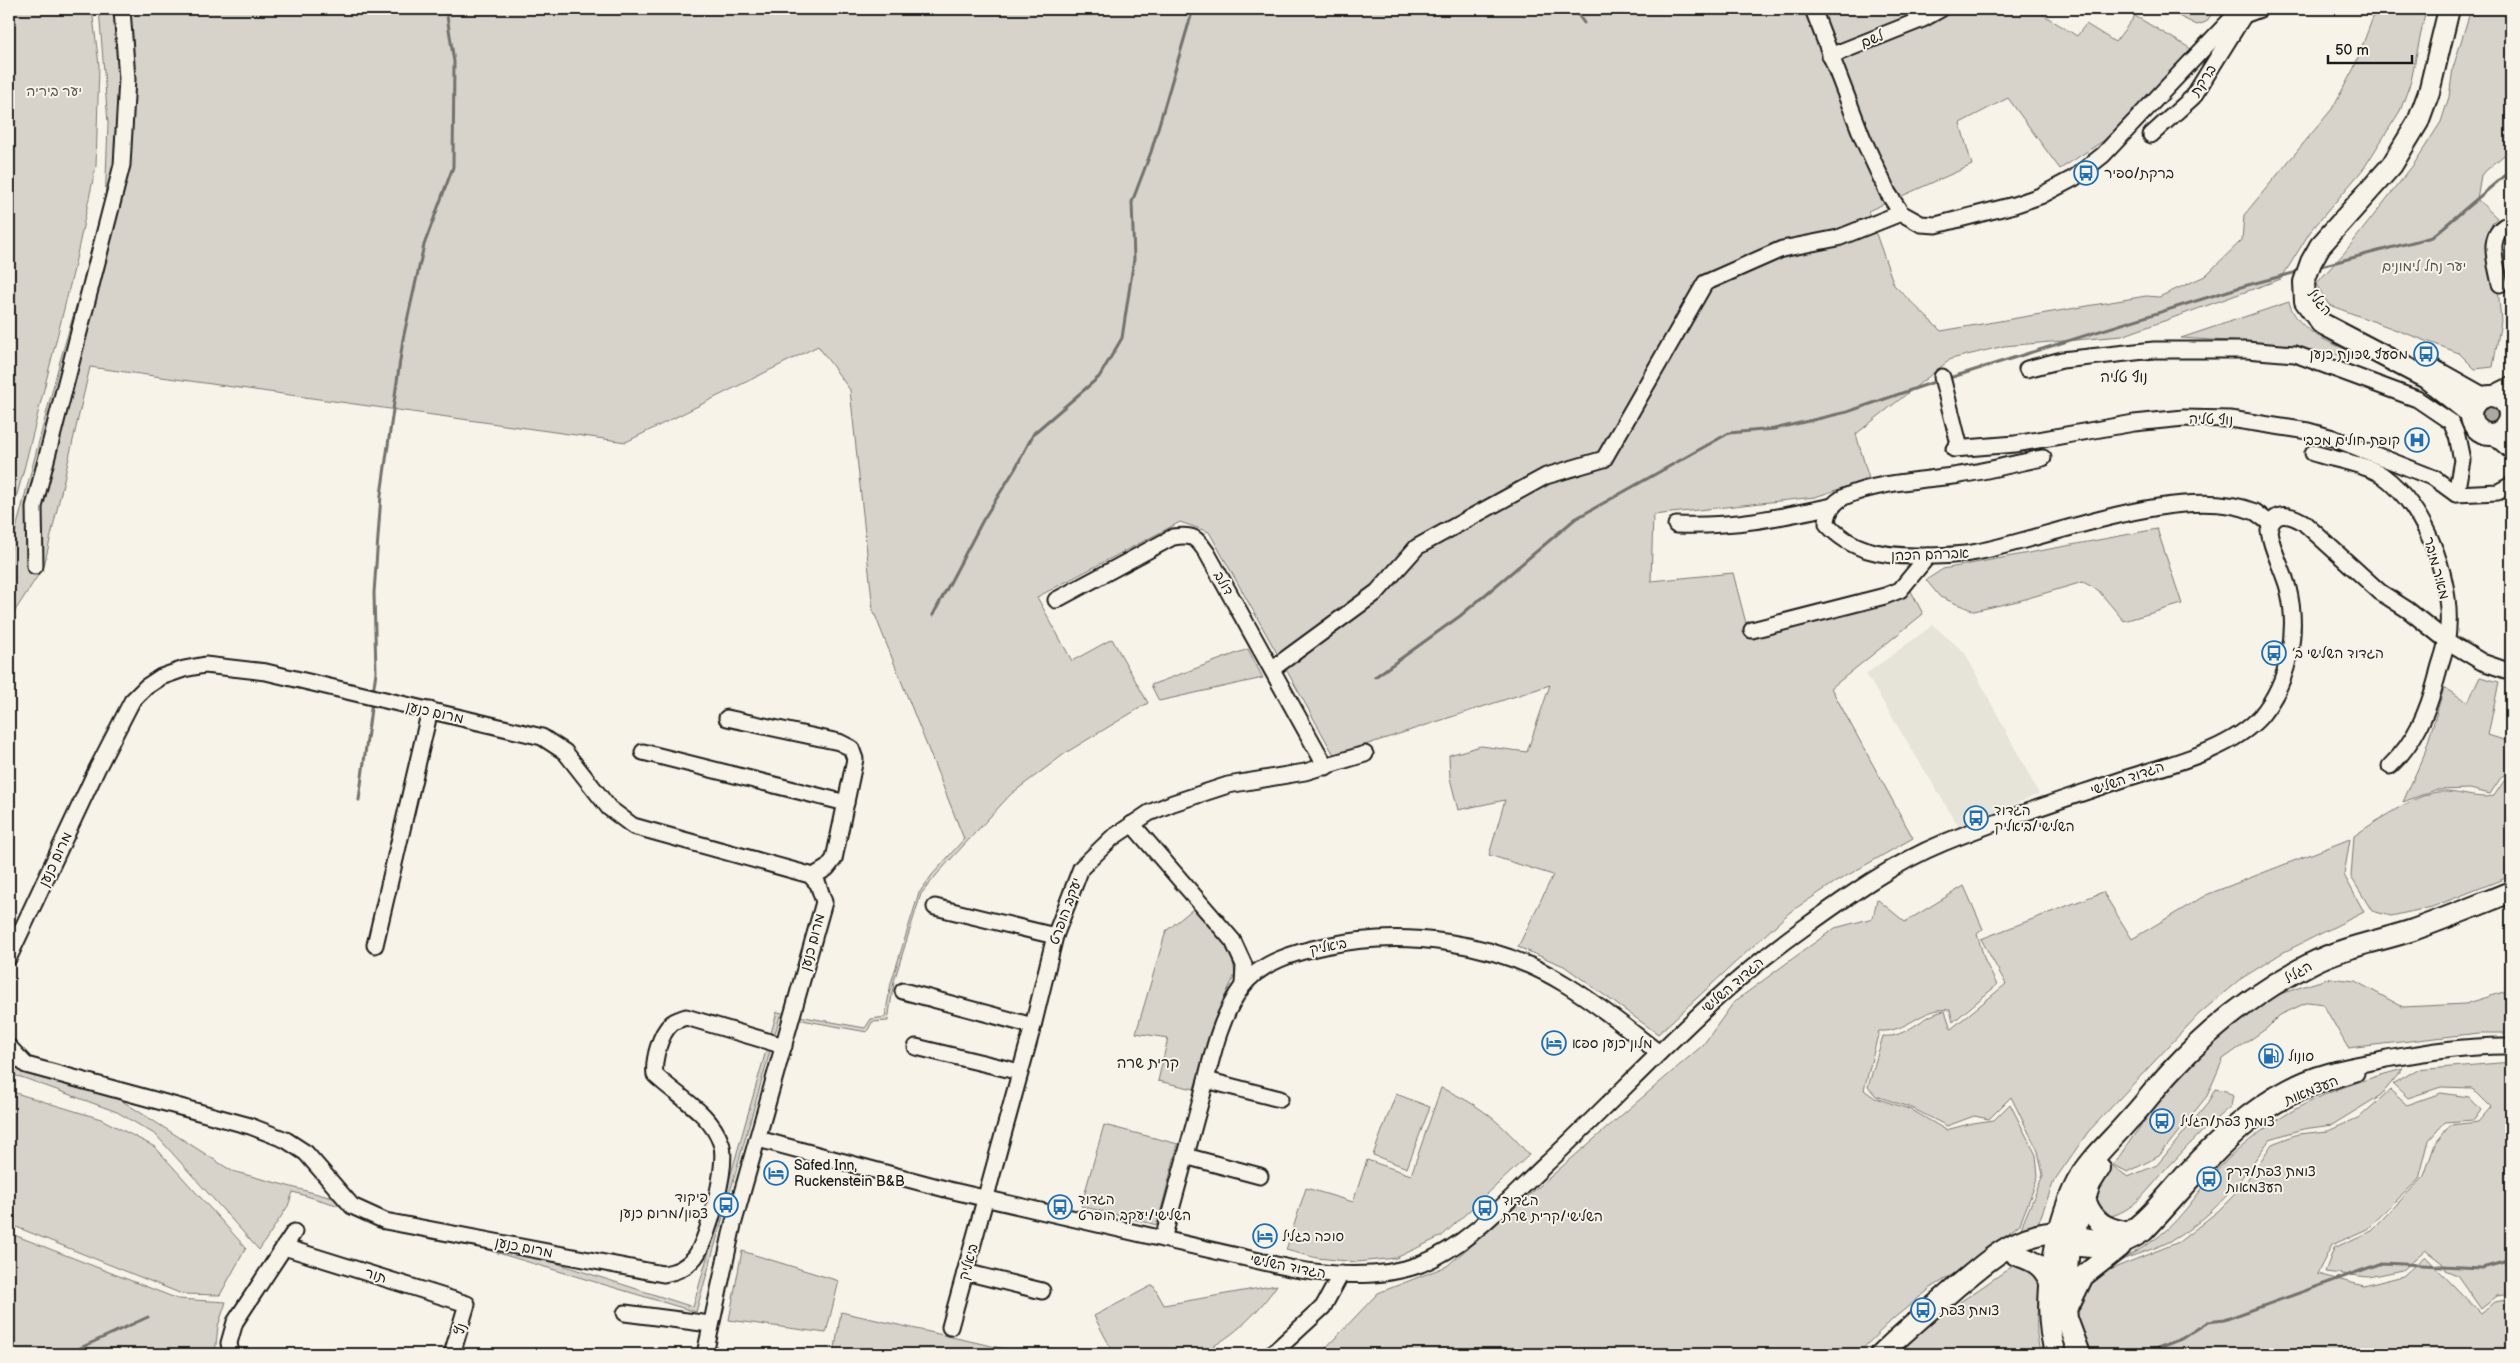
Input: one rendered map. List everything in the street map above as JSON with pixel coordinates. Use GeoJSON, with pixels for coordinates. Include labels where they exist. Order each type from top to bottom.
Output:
{"type":"FeatureCollection","features":[{"type":"Feature","properties":{"kind":"main road","name":"הגליל"},"geometry":{"type":"LineString","coordinates":[[2449,9],[2429,92],[2414,130],[2392,165],[2320,246],[2311,262],[2304,282],[2305,300],[2321,323],[2426,378],[2481,403]]}},
{"type":"Feature","properties":{"kind":"main road"},"geometry":{"type":"LineString","coordinates":[[2507,421],[2489,434],[2478,430],[2481,403],[2504,402],[2507,421],[2511,448]]}},
{"type":"Feature","properties":{"kind":"main road","name":"הגליל"},"geometry":{"type":"LineString","coordinates":[[2064,1239],[2078,1181],[2102,1149],[2170,1072],[2209,1033],[2260,995],[2314,962],[2413,930],[2511,892]]}},
{"type":"Feature","properties":{"kind":"main road","name":"הגליל"},"geometry":{"type":"LineString","coordinates":[[2064,1239],[2086,1202],[2090,1184],[2128,1121]]}},
{"type":"Feature","properties":{"kind":"main road"},"geometry":{"type":"LineString","coordinates":[[2067,1312],[2083,1276],[2123,1240],[2092,1216],[2086,1202]]}},
{"type":"Feature","properties":{"kind":"main road"},"geometry":{"type":"LineString","coordinates":[[1881,1354],[2004,1248],[2022,1239],[2064,1239]]}},
{"type":"Feature","properties":{"kind":"main road"},"geometry":{"type":"LineString","coordinates":[[1971,1275],[1987,1271],[2026,1250],[2064,1239]]}},
{"type":"Feature","properties":{"kind":"main road"},"geometry":{"type":"LineString","coordinates":[[2056,1354],[2050,1326],[2051,1285],[2064,1239]]}},
{"type":"Feature","properties":{"kind":"main road"},"geometry":{"type":"LineString","coordinates":[[2064,1239],[2067,1312],[2072,1335],[2080,1354]]}},
{"type":"Feature","properties":{"kind":"main road"},"geometry":{"type":"LineString","coordinates":[[2016,1255],[2034,1261],[2047,1274],[2051,1285]]}},
{"type":"Feature","properties":{"kind":"street"},"geometry":{"type":"LineString","coordinates":[[35,566],[34,508],[122,165],[127,79],[122,9]]}},
{"type":"Feature","properties":{"kind":"street"},"geometry":{"type":"LineString","coordinates":[[1812,9],[1863,139],[1888,193],[1901,213],[1921,224],[1936,225],[2014,205],[2059,188],[2103,155],[2237,12],[2260,9]]}},
{"type":"Feature","properties":{"kind":"street","name":"לשם"},"geometry":{"type":"LineString","coordinates":[[1830,56],[1923,19],[1941,9]]}},
{"type":"Feature","properties":{"kind":"street","name":"ברקת"},"geometry":{"type":"LineString","coordinates":[[2151,136],[2193,97],[2237,12]]}},
{"type":"Feature","properties":{"kind":"street"},"geometry":{"type":"LineString","coordinates":[[1272,669],[1376,592],[1417,547],[1546,476],[1604,459],[1705,283],[1782,249],[1838,238],[1901,213]]}},
{"type":"Feature","properties":{"kind":"street"},"geometry":{"type":"LineString","coordinates":[[2500,284],[2492,244],[2495,234],[2511,223]]}},
{"type":"Feature","properties":{"kind":"street"},"geometry":{"type":"LineString","coordinates":[[2027,369],[2068,359],[2154,350],[2237,350],[2295,354],[2417,399],[2451,422],[2457,436],[2462,460],[2456,494],[2505,489],[2511,478]]}},
{"type":"Feature","properties":{"kind":"street","name":"נוף טליה"},"geometry":{"type":"LineString","coordinates":[[1942,377],[1957,448],[2015,444],[2134,423],[2184,418],[2230,419],[2308,431],[2333,438],[2434,478],[2456,494]]}},
{"type":"Feature","properties":{"kind":"street"},"geometry":{"type":"LineString","coordinates":[[2481,403],[2511,385]]}},
{"type":"Feature","properties":{"kind":"street","name":"מאיר מיבר"},"geometry":{"type":"LineString","coordinates":[[2313,453],[2380,474],[2398,489],[2415,510],[2427,532],[2444,586],[2448,612],[2447,641],[2432,697],[2420,728],[2404,752],[2390,766]]}},
{"type":"Feature","properties":{"kind":"street"},"geometry":{"type":"LineString","coordinates":[[1676,525],[1725,526],[1755,522],[1833,506],[1844,497],[1919,479],[1961,475],[2043,458]]}},
{"type":"Feature","properties":{"kind":"street","name":"אברהם הכהן"},"geometry":{"type":"LineString","coordinates":[[1833,506],[1827,515],[1827,524],[1836,534],[1858,547],[1876,554],[1928,556],[1978,552],[2142,510],[2174,504],[2232,507],[2255,512],[2270,523]]}},
{"type":"Feature","properties":{"kind":"street"},"geometry":{"type":"LineString","coordinates":[[2270,523],[2276,517],[2284,514],[2292,515],[2304,522],[2380,592],[2408,610],[2447,641],[2482,662],[2511,672]]}},
{"type":"Feature","properties":{"kind":"street","name":"הגדוד השלישי"},"geometry":{"type":"LineString","coordinates":[[758,1138],[856,1166],[986,1198],[1294,1269],[1341,1274],[1380,1274],[1418,1265],[1434,1258],[1470,1235],[1585,1128],[1724,990],[1776,948],[1851,896],[1916,856],[1940,844],[2006,819],[2208,750],[2248,729],[2261,715],[2281,684],[2292,633],[2288,586],[2270,538],[2270,523]]}},
{"type":"Feature","properties":{"kind":"street","name":"דולב"},"geometry":{"type":"LineString","coordinates":[[1056,600],[1173,537],[1186,535],[1197,539],[1207,553],[1326,767]]}},
{"type":"Feature","properties":{"kind":"street"},"geometry":{"type":"LineString","coordinates":[[1752,630],[1885,596],[1900,590],[1928,556]]}},
{"type":"Feature","properties":{"kind":"street","name":"מרום כנען"},"geometry":{"type":"LineString","coordinates":[[9,957],[97,769],[132,701],[146,687],[161,677],[184,669],[205,665],[266,672],[542,737],[565,752],[608,808],[633,826],[812,877],[818,884],[824,902],[733,1225],[705,1354]]}},
{"type":"Feature","properties":{"kind":"street"},"geometry":{"type":"LineString","coordinates":[[375,945],[430,710]]}},
{"type":"Feature","properties":{"kind":"street"},"geometry":{"type":"LineString","coordinates":[[727,718],[839,742],[851,748],[855,759],[834,859],[827,868],[812,877]]}},
{"type":"Feature","properties":{"kind":"street"},"geometry":{"type":"LineString","coordinates":[[643,752],[846,803]]}},
{"type":"Feature","properties":{"kind":"street","name":"יעקב הופרט"},"geometry":{"type":"LineString","coordinates":[[986,1198],[1033,1026],[1055,936],[1071,889],[1081,868],[1106,843],[1132,824],[1173,803],[1228,785],[1326,767],[1365,754]]}},
{"type":"Feature","properties":{"kind":"street"},"geometry":{"type":"LineString","coordinates":[[1132,824],[1233,941],[1244,965],[1243,985]]}},
{"type":"Feature","properties":{"kind":"street"},"geometry":{"type":"LineString","coordinates":[[935,907],[1055,936]]}},
{"type":"Feature","properties":{"kind":"street","name":"ביאליק"},"geometry":{"type":"LineString","coordinates":[[1163,1238],[1206,1080],[1232,1002],[1243,985],[1269,965],[1301,951],[1342,942],[1412,939],[1444,942],[1502,954],[1564,983],[1597,1004],[1659,1053]]}},
{"type":"Feature","properties":{"kind":"street"},"geometry":{"type":"LineString","coordinates":[[903,991],[1033,1026]]}},
{"type":"Feature","properties":{"kind":"street","name":"מרום כנען"},"geometry":{"type":"LineString","coordinates":[[9,1047],[26,1065],[250,1126],[286,1140],[306,1154],[352,1206],[385,1221],[663,1274],[676,1272],[697,1255],[706,1234],[722,1167],[722,1144],[713,1127],[702,1113],[656,1075],[654,1064],[666,1030],[673,1022],[686,1017],[784,1046]]}},
{"type":"Feature","properties":{"kind":"street","name":"העצמאות"},"geometry":{"type":"LineString","coordinates":[[2064,1239],[2094,1251],[2145,1232],[2250,1124],[2285,1100],[2331,1081],[2427,1052],[2484,1045],[2511,1046]]}},
{"type":"Feature","properties":{"kind":"street"},"geometry":{"type":"LineString","coordinates":[[916,1047],[1020,1072]]}},
{"type":"Feature","properties":{"kind":"street"},"geometry":{"type":"LineString","coordinates":[[1206,1080],[1280,1099]]}},
{"type":"Feature","properties":{"kind":"street"},"geometry":{"type":"LineString","coordinates":[[1186,1156],[1260,1176]]}},
{"type":"Feature","properties":{"kind":"street","name":"ביאליק"},"geometry":{"type":"LineString","coordinates":[[950,1327],[986,1198]]}},
{"type":"Feature","properties":{"kind":"street"},"geometry":{"type":"LineString","coordinates":[[230,1354],[228,1343],[235,1322],[294,1232]]}},
{"type":"Feature","properties":{"kind":"street","name":"תור"},"geometry":{"type":"LineString","coordinates":[[284,1247],[468,1304]]}},
{"type":"Feature","properties":{"kind":"street"},"geometry":{"type":"LineString","coordinates":[[965,1272],[1042,1291]]}},
{"type":"Feature","properties":{"kind":"street"},"geometry":{"type":"LineString","coordinates":[[1272,1354],[1323,1307],[1341,1274]]}},
{"type":"Feature","properties":{"kind":"street","name":"נץ"},"geometry":{"type":"LineString","coordinates":[[452,1354],[468,1304]]}},
{"type":"Feature","properties":{"kind":"street"},"geometry":{"type":"LineString","coordinates":[[625,1313],[710,1324]]}},
{"type":"Feature","properties":{"kind":"shaded area"},"geometry":{"type":"Polygon","coordinates":[[[2490,400],[2496,401],[2504,409],[2504,421],[2496,429],[2490,430],[2484,429],[2476,421],[2475,415],[2476,409],[2484,401],[2490,400]]]}},
{"type":"Feature","properties":{"kind":"shaded area"},"geometry":{"type":"Polygon","coordinates":[[[1933,625],[1965,653],[2039,794],[1959,827],[1866,674],[1933,625]]]}},
{"type":"Feature","properties":{"kind":"green space","name":"יער ביריה"},"geometry":{"type":"Polygon","coordinates":[[[9,9],[92,9],[99,65],[96,166],[73,273],[9,523],[9,9]]]}},
{"type":"Feature","properties":{"kind":"green space"},"geometry":{"type":"Polygon","coordinates":[[[99,9],[2034,9],[2077,36],[2086,24],[2115,42],[2135,16],[2193,50],[2103,141],[2060,169],[2008,98],[1960,123],[1972,165],[1868,211],[1894,285],[1941,331],[2146,296],[2159,297],[2205,276],[2242,240],[2244,215],[2332,109],[2354,68],[2376,9],[2426,9],[2411,81],[2400,111],[2364,168],[2310,232],[2281,279],[2122,336],[2004,346],[1951,359],[1856,434],[1869,479],[1815,497],[1653,515],[1651,581],[1733,573],[1748,631],[1910,589],[1923,614],[1831,688],[1913,838],[1834,883],[1790,912],[1658,1034],[1564,966],[1518,947],[1553,875],[1489,855],[1505,800],[1458,810],[1450,778],[1449,755],[1481,746],[1527,752],[1550,685],[1334,755],[1209,532],[1180,522],[1037,597],[1072,661],[1112,639],[1148,703],[1067,752],[1011,794],[921,894],[894,981],[888,1021],[872,1022],[867,1032],[780,1016],[696,1312],[293,1192],[288,1206],[259,1250],[156,1135],[117,1112],[9,1074],[9,1066],[116,1097],[232,1171],[459,1232],[693,1307],[777,1012],[865,1028],[871,1019],[885,1017],[891,983],[919,893],[932,875],[964,839],[873,610],[850,390],[818,346],[626,442],[90,367],[44,566],[9,620],[9,556],[60,361],[105,207],[108,123],[99,9]]]}},
{"type":"Feature","properties":{"kind":"green space"},"geometry":{"type":"Polygon","coordinates":[[[2164,9],[2214,9],[2214,11],[2206,22],[2197,25],[2164,9]]]}},
{"type":"Feature","properties":{"kind":"green space","name":"יער נחל לימונים"},"geometry":{"type":"Polygon","coordinates":[[[2471,9],[2511,9],[2511,149],[2481,175],[2477,199],[2497,218],[2492,223],[2501,321],[2493,367],[2475,369],[2459,353],[2329,305],[2316,284],[2345,252],[2414,164],[2441,122],[2449,97],[2453,68],[2471,9]]]}},
{"type":"Feature","properties":{"kind":"green space"},"geometry":{"type":"Polygon","coordinates":[[[2289,302],[2295,315],[2303,325],[2315,334],[2342,348],[2383,363],[2276,344],[2181,338],[2289,302]]]}},
{"type":"Feature","properties":{"kind":"green space"},"geometry":{"type":"Polygon","coordinates":[[[2157,529],[2182,604],[2124,621],[2098,590],[2083,582],[2018,601],[1974,611],[1940,597],[1926,580],[1943,569],[2157,529]]]}},
{"type":"Feature","properties":{"kind":"green space"},"geometry":{"type":"Polygon","coordinates":[[[1248,649],[1263,678],[1159,701],[1151,685],[1248,649]]]}},
{"type":"Feature","properties":{"kind":"green space"},"geometry":{"type":"Polygon","coordinates":[[[2480,677],[2499,682],[2488,735],[2510,742],[2511,772],[2502,776],[2490,794],[2470,789],[2435,790],[2403,802],[2424,755],[2444,688],[2468,702],[2480,677]]]}},
{"type":"Feature","properties":{"kind":"green space"},"geometry":{"type":"Polygon","coordinates":[[[2511,778],[2511,876],[2432,907],[2391,916],[2372,911],[2351,877],[2354,836],[2394,810],[2417,798],[2437,792],[2452,792],[2480,797],[2494,796],[2504,781],[2511,778]]]}},
{"type":"Feature","properties":{"kind":"green space"},"geometry":{"type":"Polygon","coordinates":[[[2350,839],[2344,875],[2364,912],[2282,953],[2239,980],[2199,1014],[2088,1132],[2054,1181],[2037,1227],[2021,1228],[2043,1175],[2038,1151],[2011,1097],[1989,1119],[1974,1116],[1947,1126],[1912,1108],[1876,1096],[1868,1087],[1883,1036],[1899,1034],[1937,1013],[1945,1011],[1951,1029],[2006,984],[1981,939],[2103,892],[2132,939],[2206,895],[2350,839]]]}},
{"type":"Feature","properties":{"kind":"green space"},"geometry":{"type":"Polygon","coordinates":[[[1964,886],[1983,929],[1977,934],[1985,961],[1997,985],[1953,1022],[1950,1010],[1940,1010],[1923,1015],[1898,1028],[1889,1031],[1879,1031],[1864,1090],[1875,1098],[1912,1110],[1946,1130],[1994,1120],[2010,1104],[2036,1155],[2038,1177],[2020,1224],[1974,1261],[1931,1288],[1894,1318],[1857,1354],[1320,1354],[1378,1293],[1447,1266],[1703,1045],[1734,1002],[1799,954],[1835,928],[1873,918],[1877,899],[1905,922],[1964,886]]]}},
{"type":"Feature","properties":{"kind":"green space"},"geometry":{"type":"Polygon","coordinates":[[[1193,909],[1225,944],[1233,960],[1235,975],[1223,1000],[1194,1089],[1158,1081],[1168,1038],[1136,1033],[1166,931],[1193,909]]]}},
{"type":"Feature","properties":{"kind":"green space"},"geometry":{"type":"Polygon","coordinates":[[[2331,978],[2355,981],[2403,1007],[2465,1004],[2511,990],[2511,1033],[2479,1033],[2348,1048],[2323,1004],[2308,1002],[2280,1015],[2267,1028],[2223,1059],[2207,1096],[2159,1156],[2128,1172],[2113,1165],[2173,1082],[2206,1044],[2225,1027],[2245,1011],[2264,1001],[2331,978]]]}},
{"type":"Feature","properties":{"kind":"green space"},"geometry":{"type":"Polygon","coordinates":[[[2511,1062],[2511,1294],[2497,1296],[2481,1309],[2457,1275],[2445,1270],[2442,1263],[2425,1250],[2402,1270],[2368,1277],[2325,1272],[2334,1248],[2371,1231],[2424,1176],[2435,1144],[2450,1125],[2478,1122],[2491,1107],[2472,1088],[2441,1087],[2408,1098],[2393,1084],[2416,1070],[2511,1062]]]}},
{"type":"Feature","properties":{"kind":"green space"},"geometry":{"type":"Polygon","coordinates":[[[2403,1069],[2381,1095],[2332,1125],[2303,1129],[2270,1139],[2230,1192],[2194,1226],[2173,1240],[2122,1260],[2168,1229],[2220,1167],[2270,1125],[2290,1112],[2331,1092],[2403,1069]]]}},
{"type":"Feature","properties":{"kind":"green space"},"geometry":{"type":"Polygon","coordinates":[[[1441,1088],[1467,1101],[1489,1116],[1509,1133],[1529,1155],[1442,1236],[1396,1258],[1357,1262],[1317,1258],[1286,1250],[1306,1188],[1353,1202],[1367,1160],[1411,1175],[1441,1088]]]}},
{"type":"Feature","properties":{"kind":"green space"},"geometry":{"type":"Polygon","coordinates":[[[2215,1089],[2226,1091],[2233,1096],[2231,1106],[2194,1140],[2137,1201],[2121,1212],[2111,1216],[2091,1197],[2107,1162],[2128,1177],[2157,1165],[2208,1103],[2215,1089]]]}},
{"type":"Feature","properties":{"kind":"green space"},"geometry":{"type":"Polygon","coordinates":[[[2390,1090],[2407,1105],[2441,1093],[2469,1097],[2481,1110],[2474,1120],[2445,1122],[2429,1140],[2419,1179],[2367,1229],[2332,1245],[2317,1274],[2364,1286],[2403,1276],[2425,1256],[2481,1314],[2495,1302],[2511,1299],[2511,1354],[2082,1354],[2074,1335],[2077,1292],[2094,1276],[2179,1242],[2218,1211],[2245,1184],[2272,1144],[2298,1134],[2328,1131],[2360,1117],[2390,1090]]]}},
{"type":"Feature","properties":{"kind":"green space"},"geometry":{"type":"Polygon","coordinates":[[[9,1091],[101,1119],[155,1147],[246,1248],[220,1295],[182,1294],[9,1224],[9,1091]]]}},
{"type":"Feature","properties":{"kind":"green space"},"geometry":{"type":"Polygon","coordinates":[[[1396,1094],[1430,1107],[1407,1168],[1373,1155],[1396,1094]]]}},
{"type":"Feature","properties":{"kind":"green space"},"geometry":{"type":"Polygon","coordinates":[[[1104,1125],[1178,1144],[1157,1225],[1081,1206],[1104,1125]]]}},
{"type":"Feature","properties":{"kind":"green space"},"geometry":{"type":"Polygon","coordinates":[[[9,1233],[178,1299],[226,1302],[218,1326],[215,1354],[9,1354],[9,1233]]]}},
{"type":"Feature","properties":{"kind":"green space"},"geometry":{"type":"Polygon","coordinates":[[[742,1251],[839,1281],[826,1333],[729,1320],[742,1251]]]}},
{"type":"Feature","properties":{"kind":"green space"},"geometry":{"type":"Polygon","coordinates":[[[2017,1263],[2024,1263],[2039,1279],[2037,1334],[2041,1354],[1896,1353],[1934,1320],[2017,1263]]]}},
{"type":"Feature","properties":{"kind":"green space"},"geometry":{"type":"Polygon","coordinates":[[[1153,1285],[1164,1305],[1277,1285],[1242,1326],[1208,1349],[1189,1355],[1114,1354],[1094,1316],[1153,1285]]]}},
{"type":"Feature","properties":{"kind":"green space"},"geometry":{"type":"Polygon","coordinates":[[[841,1312],[1027,1354],[834,1354],[841,1312]]]}},
{"type":"Feature","properties":{"kind":"waterway"},"geometry":{"type":"LineString","coordinates":[[373,693],[376,672],[374,593],[381,495],[403,339],[424,245],[453,167],[454,62],[446,9]]}},
{"type":"Feature","properties":{"kind":"waterway"},"geometry":{"type":"LineString","coordinates":[[933,615],[983,520],[1015,469],[1034,433],[1099,377],[1122,338],[1134,259],[1132,202],[1151,152],[1193,9]]}},
{"type":"Feature","properties":{"kind":"waterway"},"geometry":{"type":"LineString","coordinates":[[1574,9],[1584,23]]}},
{"type":"Feature","properties":{"kind":"waterway"},"geometry":{"type":"LineString","coordinates":[[2317,267],[2432,237],[2511,170]]}},
{"type":"Feature","properties":{"kind":"waterway"},"geometry":{"type":"LineString","coordinates":[[1946,379],[2244,286],[2301,271]]}},
{"type":"Feature","properties":{"kind":"waterway"},"geometry":{"type":"LineString","coordinates":[[1375,677],[1460,616],[1575,519],[1729,433],[1774,429],[1847,412],[1937,381]]}},
{"type":"Feature","properties":{"kind":"waterway"},"geometry":{"type":"LineString","coordinates":[[359,800],[372,701]]}},
{"type":"Feature","properties":{"kind":"waterway"},"geometry":{"type":"LineString","coordinates":[[2142,1354],[2181,1339],[2208,1322],[2224,1320],[2382,1263],[2482,1268],[2511,1260]]}},
{"type":"Feature","properties":{"kind":"waterway"},"geometry":{"type":"LineString","coordinates":[[67,1354],[148,1317]]}},
{"type":"Feature","properties":{"kind":"place","name":"ברקת/ספיר"},"geometry":{"type":"Point","coordinates":[2086,173]}},
{"type":"Feature","properties":{"kind":"place","name":"מסעף שכונת כנען"},"geometry":{"type":"Point","coordinates":[2426,354]}},
{"type":"Feature","properties":{"kind":"place","name":"קופת חולים מכבי"},"geometry":{"type":"Point","coordinates":[2417,440]}},
{"type":"Feature","properties":{"kind":"place","name":"הגדוד השלישי ב׳"},"geometry":{"type":"Point","coordinates":[2274,653]}},
{"type":"Feature","properties":{"kind":"place","name":"הגדוד השלישי/ביאליק"},"geometry":{"type":"Point","coordinates":[1976,818]}},
{"type":"Feature","properties":{"kind":"place","name":"מלון כנען ספא"},"geometry":{"type":"Point","coordinates":[1554,1043]}},
{"type":"Feature","properties":{"kind":"place","name":"סונול"},"geometry":{"type":"Point","coordinates":[2271,1056]}},
{"type":"Feature","properties":{"kind":"place","name":"צומת צפת/הגליל"},"geometry":{"type":"Point","coordinates":[2162,1121]}},
{"type":"Feature","properties":{"kind":"place","name":"Safed Inn, Ruckenstein B&B"},"geometry":{"type":"Point","coordinates":[776,1173]}},
{"type":"Feature","properties":{"kind":"place","name":"צומת צפת/דרך העצמאות"},"geometry":{"type":"Point","coordinates":[2209,1179]}},
{"type":"Feature","properties":{"kind":"place","name":"פיקוד צפון/מרום כנען"},"geometry":{"type":"Point","coordinates":[726,1205]}},
{"type":"Feature","properties":{"kind":"place","name":"הגדוד השלישי/יעקב הופרט"},"geometry":{"type":"Point","coordinates":[1060,1207]}},
{"type":"Feature","properties":{"kind":"place","name":"הגדוד השלישי/קרית שרת"},"geometry":{"type":"Point","coordinates":[1485,1208]}},
{"type":"Feature","properties":{"kind":"place","name":"סוכה בגליל"},"geometry":{"type":"Point","coordinates":[1265,1236]}},
{"type":"Feature","properties":{"kind":"place","name":"צומת צפת"},"geometry":{"type":"Point","coordinates":[1923,1310]}},
{"type":"Feature","properties":{"kind":"district","name":"נוף טליה"},"geometry":{"type":"Point","coordinates":[2124,377]}},
{"type":"Feature","properties":{"kind":"district","name":"קרית שרה"},"geometry":{"type":"Point","coordinates":[1148,1063]}}]}
